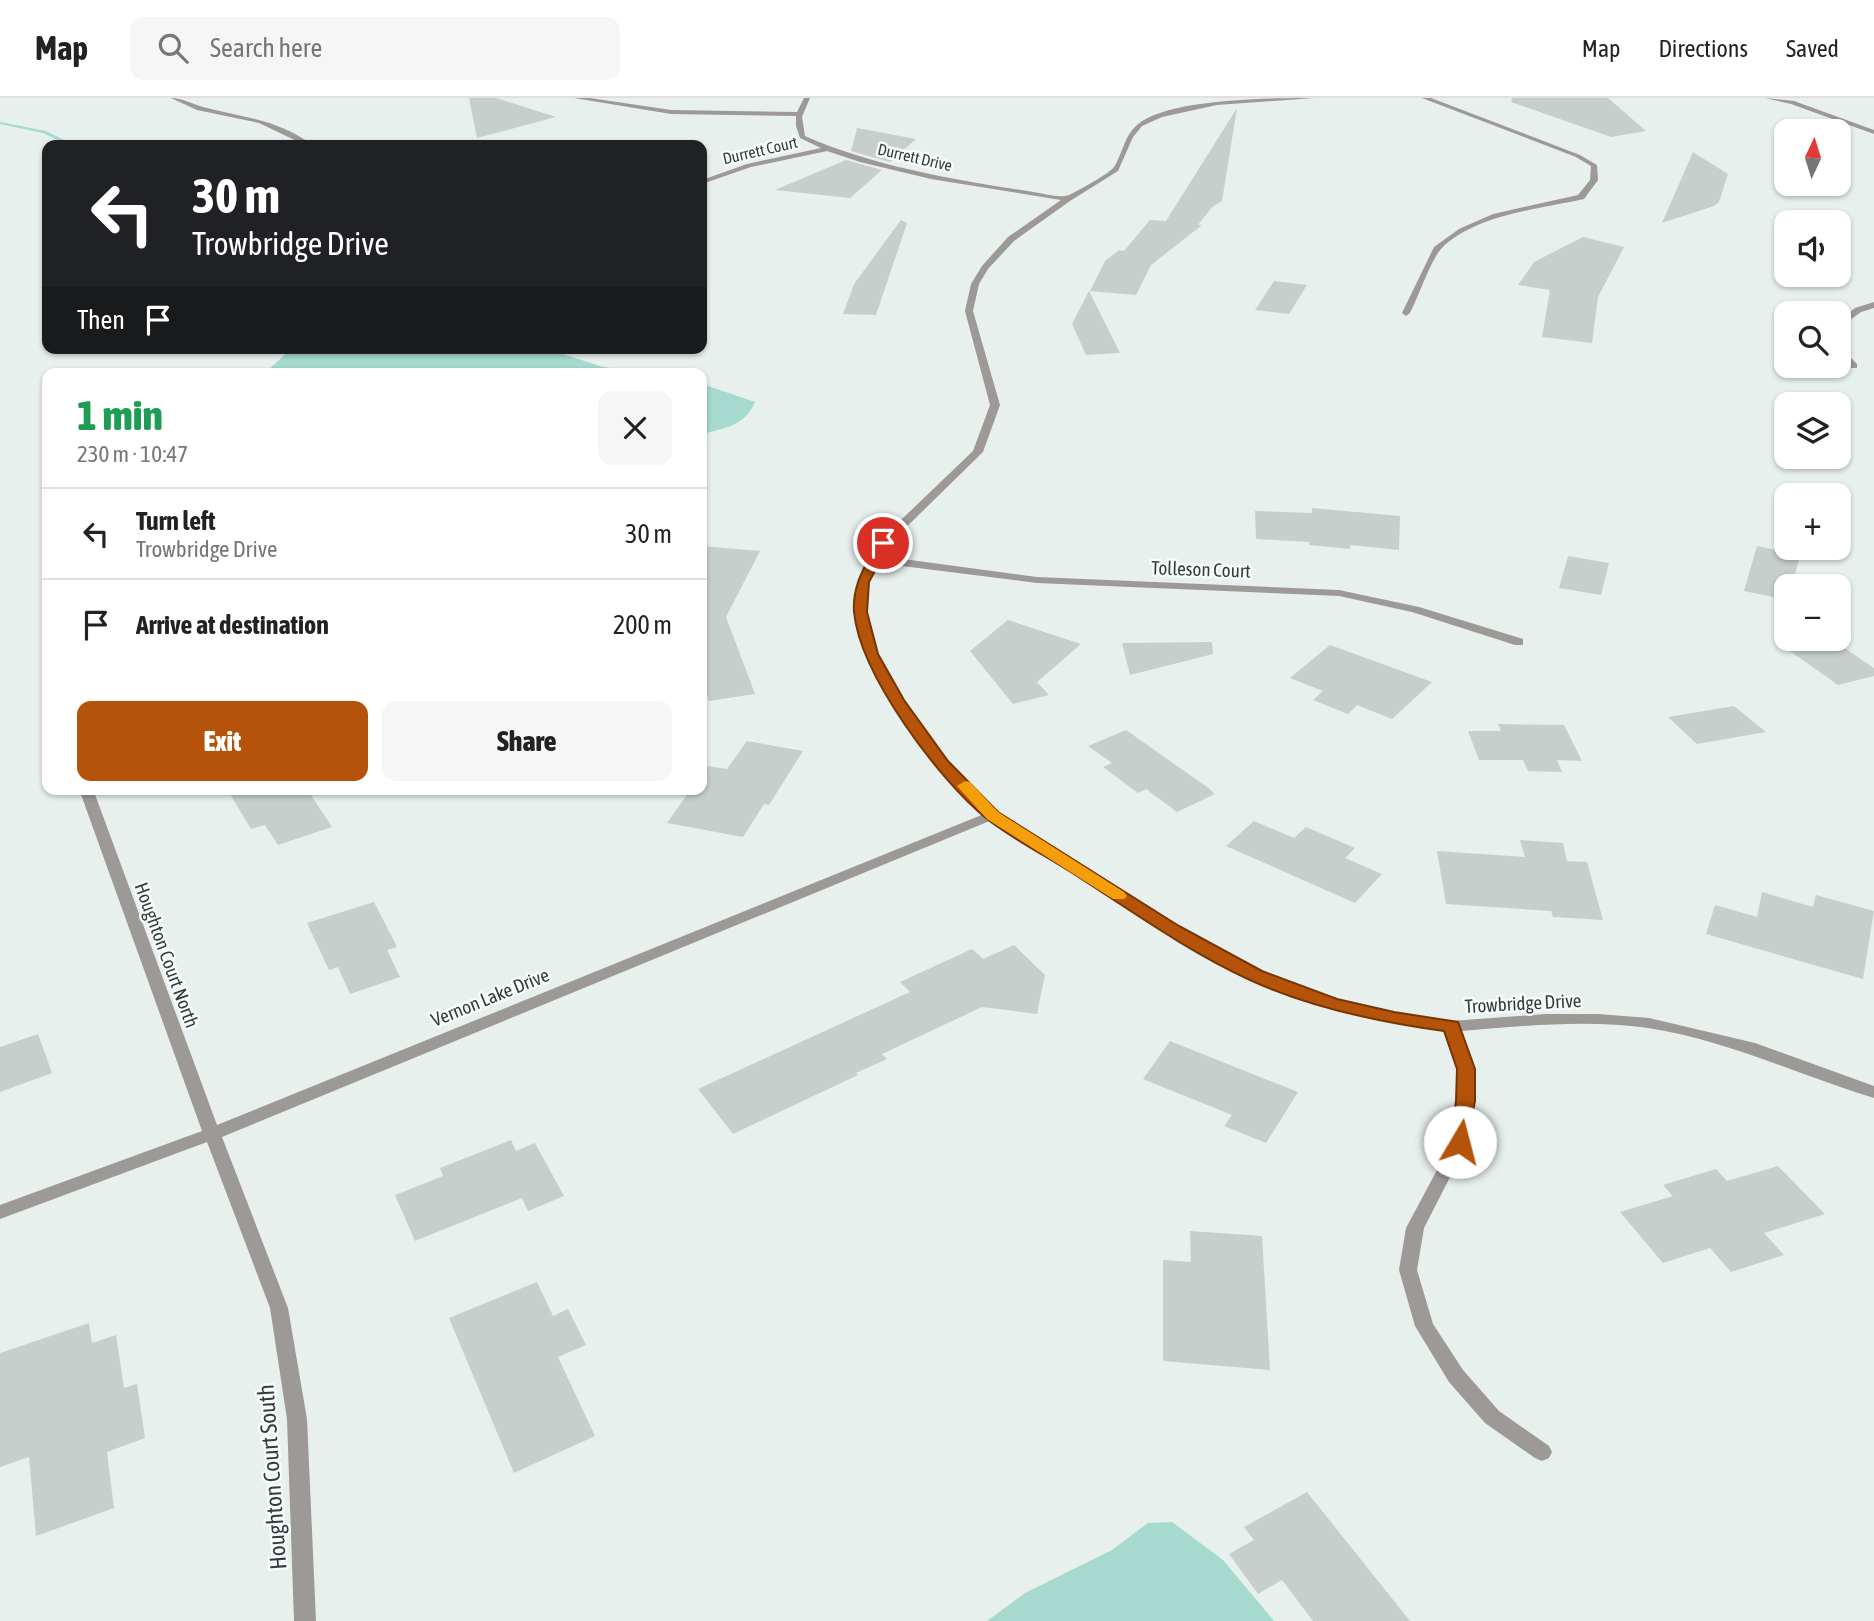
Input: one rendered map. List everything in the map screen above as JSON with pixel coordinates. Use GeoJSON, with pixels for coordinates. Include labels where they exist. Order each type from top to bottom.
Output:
{"type":"FeatureCollection","features":[{"type":"Feature","properties":{"kind":"street"},"geometry":{"type":"LineString","coordinates":[[174,98],[197,108],[282,128],[301,140]]}},
{"type":"Feature","properties":{"kind":"street"},"geometry":{"type":"LineString","coordinates":[[577,98],[671,112],[799,114],[807,98]]}},
{"type":"Feature","properties":{"kind":"street","name":"Trowbridge Drive"},"geometry":{"type":"LineString","coordinates":[[1311,98],[1217,103],[1160,115],[1140,125],[1130,137],[1116,170],[1066,199],[1011,239],[985,268],[975,284],[969,312],[995,405],[992,419],[978,452],[883,543],[863,582],[861,612],[872,654],[897,701],[943,764],[993,815],[1173,930],[1256,975],[1333,1004],[1394,1018],[1451,1026],[1546,1019],[1649,1023],[1749,1047],[1874,1092]]}},
{"type":"Feature","properties":{"kind":"street"},"geometry":{"type":"LineString","coordinates":[[1406,313],[1437,249],[1462,231],[1496,216],[1581,197],[1594,180],[1594,165],[1578,156],[1424,98]]}},
{"type":"Feature","properties":{"kind":"street"},"geometry":{"type":"LineString","coordinates":[[1768,98],[1792,102],[1874,132]]}},
{"type":"Feature","properties":{"kind":"street"},"geometry":{"type":"LineString","coordinates":[[1792,102],[1815,98]]}},
{"type":"Feature","properties":{"kind":"street","name":"Durrett Drive"},"geometry":{"type":"LineString","coordinates":[[799,114],[798,126],[802,137],[826,149],[959,181],[1066,199]]}},
{"type":"Feature","properties":{"kind":"street","name":"Durrett Court"},"geometry":{"type":"LineString","coordinates":[[707,180],[736,169],[826,149]]}},
{"type":"Feature","properties":{"kind":"street"},"geometry":{"type":"LineString","coordinates":[[1851,316],[1858,310],[1874,305]]}},
{"type":"Feature","properties":{"kind":"street"},"geometry":{"type":"LineString","coordinates":[[1851,363],[1854,366]]}},
{"type":"Feature","properties":{"kind":"street","name":"Tolleson Court"},"geometry":{"type":"LineString","coordinates":[[876,559],[1037,580],[1339,593],[1415,608],[1519,642]]}},
{"type":"Feature","properties":{"kind":"street","name":"Houghton Court North"},"geometry":{"type":"LineString","coordinates":[[88,795],[212,1134]]}},
{"type":"Feature","properties":{"kind":"street","name":"Vernon Lake Drive"},"geometry":{"type":"LineString","coordinates":[[0,1212],[212,1134],[993,815]]}},
{"type":"Feature","properties":{"kind":"street"},"geometry":{"type":"LineString","coordinates":[[1451,1026],[1466,1069],[1460,1142],[1415,1228],[1408,1270],[1423,1326],[1456,1376],[1492,1417],[1542,1452]]}},
{"type":"Feature","properties":{"kind":"street","name":"Houghton Court South"},"geometry":{"type":"LineString","coordinates":[[212,1134],[279,1308],[297,1419],[305,1621]]}},
{"type":"Feature","properties":{"kind":"shaded area"},"geometry":{"type":"Polygon","coordinates":[[[286,354],[563,354],[611,368],[270,368],[286,354]]]}},
{"type":"Feature","properties":{"kind":"shaded area"},"geometry":{"type":"Polygon","coordinates":[[[707,386],[755,402],[746,416],[726,428],[707,433],[707,386]]]}},
{"type":"Feature","properties":{"kind":"shaded area"},"geometry":{"type":"Polygon","coordinates":[[[1172,1522],[1223,1560],[1274,1621],[987,1621],[1025,1593],[1112,1550],[1148,1523],[1172,1522]]]}},
{"type":"Feature","properties":{"kind":"building"},"geometry":{"type":"Polygon","coordinates":[[[469,98],[496,98],[556,117],[477,138],[469,98]]]}},
{"type":"Feature","properties":{"kind":"building"},"geometry":{"type":"Polygon","coordinates":[[[1512,98],[1608,98],[1646,131],[1611,137],[1511,102],[1512,98]]]}},
{"type":"Feature","properties":{"kind":"building"},"geometry":{"type":"Polygon","coordinates":[[[1237,108],[1222,201],[1212,207],[1198,225],[1202,225],[1151,265],[1136,295],[1090,291],[1105,261],[1119,250],[1124,251],[1150,220],[1166,221],[1237,108]]]}},
{"type":"Feature","properties":{"kind":"building"},"geometry":{"type":"Polygon","coordinates":[[[857,128],[916,139],[890,162],[851,151],[857,128]]]}},
{"type":"Feature","properties":{"kind":"building"},"geometry":{"type":"Polygon","coordinates":[[[1693,152],[1728,174],[1719,202],[1662,223],[1693,152]]]}},
{"type":"Feature","properties":{"kind":"building"},"geometry":{"type":"Polygon","coordinates":[[[846,160],[882,170],[850,198],[775,190],[846,160]]]}},
{"type":"Feature","properties":{"kind":"building"},"geometry":{"type":"Polygon","coordinates":[[[901,220],[907,223],[876,315],[843,314],[854,284],[901,220]]]}},
{"type":"Feature","properties":{"kind":"building"},"geometry":{"type":"Polygon","coordinates":[[[1583,237],[1624,247],[1598,297],[1592,343],[1542,337],[1550,290],[1518,285],[1534,262],[1583,237]]]}},
{"type":"Feature","properties":{"kind":"building"},"geometry":{"type":"Polygon","coordinates":[[[1274,281],[1307,285],[1289,314],[1255,310],[1274,281]]]}},
{"type":"Feature","properties":{"kind":"building"},"geometry":{"type":"Polygon","coordinates":[[[1089,291],[1120,353],[1086,355],[1072,324],[1089,291]]]}},
{"type":"Feature","properties":{"kind":"building"},"geometry":{"type":"Polygon","coordinates":[[[1312,508],[1400,516],[1399,550],[1350,545],[1350,549],[1309,545],[1309,542],[1256,539],[1255,511],[1312,513],[1312,508]]]}},
{"type":"Feature","properties":{"kind":"building"},"geometry":{"type":"Polygon","coordinates":[[[707,546],[760,551],[726,617],[755,694],[709,701],[707,546]]]}},
{"type":"Feature","properties":{"kind":"building"},"geometry":{"type":"Polygon","coordinates":[[[1757,546],[1774,550],[1774,560],[1799,560],[1795,574],[1774,574],[1774,597],[1744,591],[1757,546]]]}},
{"type":"Feature","properties":{"kind":"building"},"geometry":{"type":"Polygon","coordinates":[[[1568,556],[1609,563],[1601,595],[1559,588],[1568,556]]]}},
{"type":"Feature","properties":{"kind":"building"},"geometry":{"type":"Polygon","coordinates":[[[1008,620],[1081,644],[1037,682],[1049,695],[1013,704],[970,651],[1008,620]]]}},
{"type":"Feature","properties":{"kind":"building"},"geometry":{"type":"Polygon","coordinates":[[[1212,642],[1213,654],[1130,675],[1122,643],[1212,642]]]}},
{"type":"Feature","properties":{"kind":"building"},"geometry":{"type":"Polygon","coordinates":[[[1330,645],[1432,682],[1392,719],[1357,705],[1348,714],[1313,700],[1323,691],[1290,678],[1330,645]]]}},
{"type":"Feature","properties":{"kind":"building"},"geometry":{"type":"Polygon","coordinates":[[[1790,651],[1849,651],[1874,668],[1874,676],[1838,685],[1790,651]]]}},
{"type":"Feature","properties":{"kind":"building"},"geometry":{"type":"Polygon","coordinates":[[[1734,706],[1766,732],[1697,744],[1668,717],[1734,706]]]}},
{"type":"Feature","properties":{"kind":"building"},"geometry":{"type":"Polygon","coordinates":[[[1498,724],[1564,725],[1582,761],[1557,760],[1562,772],[1528,771],[1523,760],[1479,760],[1468,731],[1501,731],[1498,724]]]}},
{"type":"Feature","properties":{"kind":"building"},"geometry":{"type":"Polygon","coordinates":[[[1126,730],[1215,794],[1177,812],[1146,789],[1138,793],[1103,767],[1112,763],[1088,746],[1126,730]]]}},
{"type":"Feature","properties":{"kind":"building"},"geometry":{"type":"Polygon","coordinates":[[[747,741],[803,751],[769,805],[764,804],[743,837],[667,823],[687,795],[707,795],[708,766],[727,769],[747,741]]]}},
{"type":"Feature","properties":{"kind":"building"},"geometry":{"type":"Polygon","coordinates":[[[231,795],[311,795],[332,827],[278,845],[265,825],[251,829],[231,795]]]}},
{"type":"Feature","properties":{"kind":"building"},"geometry":{"type":"Polygon","coordinates":[[[1254,821],[1294,838],[1306,827],[1355,848],[1345,858],[1382,874],[1355,903],[1226,846],[1254,821]]]}},
{"type":"Feature","properties":{"kind":"building"},"geometry":{"type":"Polygon","coordinates":[[[1520,840],[1563,843],[1567,861],[1587,862],[1603,920],[1553,917],[1551,911],[1446,904],[1437,851],[1525,857],[1520,840]]]}},
{"type":"Feature","properties":{"kind":"building"},"geometry":{"type":"Polygon","coordinates":[[[1762,892],[1813,907],[1816,895],[1874,911],[1863,979],[1706,934],[1715,905],[1757,917],[1762,892]]]}},
{"type":"Feature","properties":{"kind":"building"},"geometry":{"type":"Polygon","coordinates":[[[374,902],[397,947],[387,950],[400,977],[350,994],[338,967],[329,970],[307,923],[374,902]]]}},
{"type":"Feature","properties":{"kind":"building"},"geometry":{"type":"Polygon","coordinates":[[[1014,945],[1045,975],[1037,1014],[982,1007],[882,1054],[887,1059],[856,1073],[858,1075],[733,1134],[698,1089],[910,992],[900,982],[972,949],[983,959],[1014,945]]]}},
{"type":"Feature","properties":{"kind":"building"},"geometry":{"type":"Polygon","coordinates":[[[38,1034],[52,1073],[0,1092],[0,1047],[38,1034]]]}},
{"type":"Feature","properties":{"kind":"building"},"geometry":{"type":"Polygon","coordinates":[[[1170,1041],[1298,1092],[1266,1143],[1224,1126],[1232,1115],[1143,1079],[1170,1041]]]}},
{"type":"Feature","properties":{"kind":"building"},"geometry":{"type":"Polygon","coordinates":[[[511,1140],[516,1151],[535,1143],[564,1196],[528,1211],[522,1198],[415,1241],[395,1195],[443,1176],[440,1168],[511,1140]]]}},
{"type":"Feature","properties":{"kind":"building"},"geometry":{"type":"Polygon","coordinates":[[[1778,1166],[1825,1214],[1764,1233],[1784,1255],[1731,1272],[1710,1248],[1663,1263],[1620,1212],[1673,1196],[1663,1185],[1716,1169],[1727,1181],[1778,1166]]]}},
{"type":"Feature","properties":{"kind":"building"},"geometry":{"type":"Polygon","coordinates":[[[1190,1231],[1262,1236],[1270,1370],[1163,1361],[1163,1260],[1191,1262],[1190,1231]]]}},
{"type":"Feature","properties":{"kind":"building"},"geometry":{"type":"Polygon","coordinates":[[[537,1282],[553,1316],[568,1309],[586,1345],[558,1357],[595,1436],[514,1473],[449,1318],[537,1282]]]}},
{"type":"Feature","properties":{"kind":"building"},"geometry":{"type":"Polygon","coordinates":[[[89,1323],[92,1343],[116,1335],[124,1388],[137,1384],[145,1438],[107,1452],[114,1508],[36,1536],[29,1457],[0,1467],[0,1353],[89,1323]]]}},
{"type":"Feature","properties":{"kind":"building"},"geometry":{"type":"Polygon","coordinates":[[[1307,1492],[1410,1621],[1313,1621],[1282,1580],[1258,1594],[1229,1554],[1254,1540],[1244,1527],[1307,1492]]]}},
{"type":"Feature","properties":{"kind":"waterway"},"geometry":{"type":"LineString","coordinates":[[0,123],[44,132],[61,140]]}},
{"type":"Feature","properties":{"kind":"slow traffic"},"geometry":{"type":"LineString","coordinates":[[965,786],[993,815],[1118,896]]}},
{"type":"Feature","properties":{"kind":"route"},"geometry":{"type":"LineString","coordinates":[[883,543],[863,582],[861,612],[872,654],[897,701],[943,764],[993,815],[1173,930],[1256,975],[1333,1004],[1394,1018],[1451,1026],[1466,1069],[1460,1142]]}}]}
